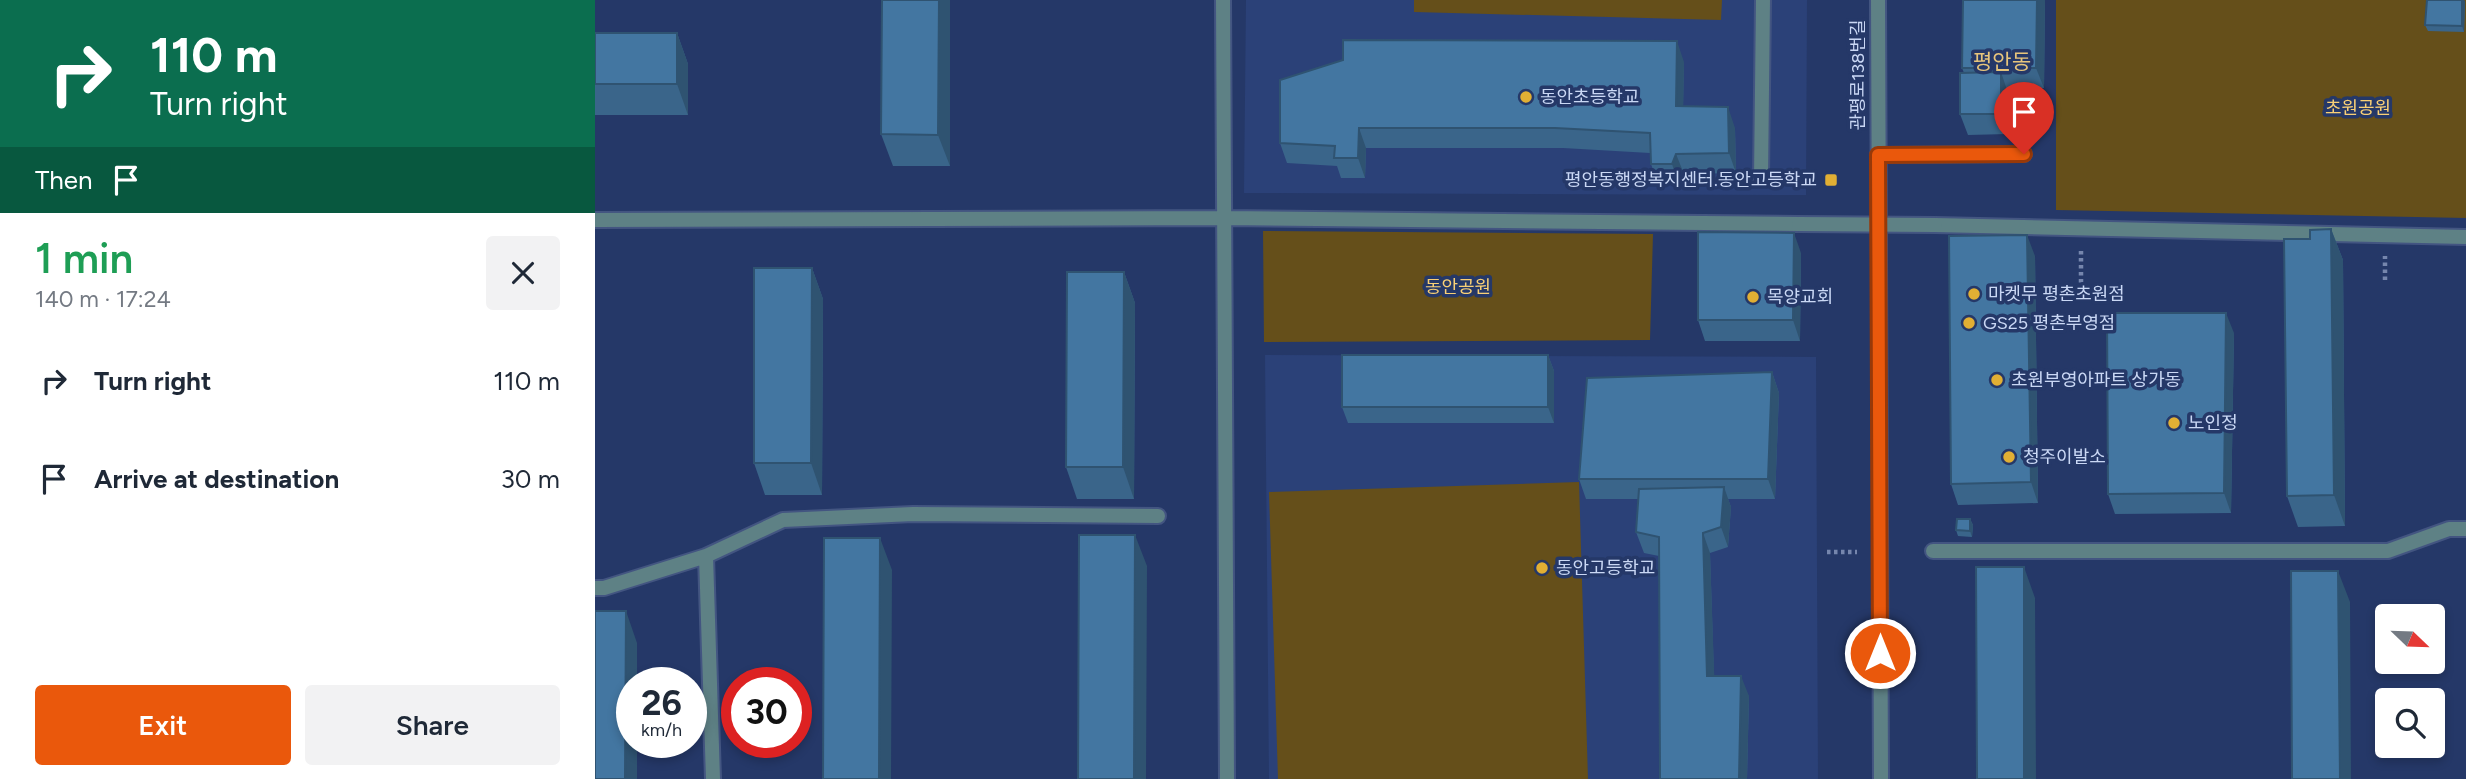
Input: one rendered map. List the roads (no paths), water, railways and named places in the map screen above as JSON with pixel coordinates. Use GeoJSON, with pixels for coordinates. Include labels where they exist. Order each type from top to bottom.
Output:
{"type":"FeatureCollection","features":[{"type":"Feature","properties":{"kind":"street"},"geometry":{"type":"LineString","coordinates":[[1223,0],[1227,779]]}},
{"type":"Feature","properties":{"kind":"street"},"geometry":{"type":"LineString","coordinates":[[1761,179],[1763,0]]}},
{"type":"Feature","properties":{"kind":"street","name":"관평로138번길"},"geometry":{"type":"LineString","coordinates":[[1878,0],[1881,779]]}},
{"type":"Feature","properties":{"kind":"street"},"geometry":{"type":"LineString","coordinates":[[1878,155],[2024,154]]}},
{"type":"Feature","properties":{"kind":"street"},"geometry":{"type":"LineString","coordinates":[[595,220],[1224,218],[1935,225],[2466,237]]}},
{"type":"Feature","properties":{"kind":"street"},"geometry":{"type":"LineString","coordinates":[[595,588],[604,588],[706,556],[783,520],[913,514],[1158,516]]}},
{"type":"Feature","properties":{"kind":"street"},"geometry":{"type":"LineString","coordinates":[[1933,551],[2388,551],[2449,529],[2466,529]]}},
{"type":"Feature","properties":{"kind":"street"},"geometry":{"type":"LineString","coordinates":[[706,556],[713,779]]}},
{"type":"Feature","properties":{"kind":"place","name":"동안초등학교"},"geometry":{"type":"Point","coordinates":[1526,97]}},
{"type":"Feature","properties":{"kind":"place","name":"평안동행정복지센터.동안고등학교"},"geometry":{"type":"Point","coordinates":[1831,180]}},
{"type":"Feature","properties":{"kind":"place","name":"마켓무 평촌초원점"},"geometry":{"type":"Point","coordinates":[1974,294]}},
{"type":"Feature","properties":{"kind":"place","name":"목양교회"},"geometry":{"type":"Point","coordinates":[1753,297]}},
{"type":"Feature","properties":{"kind":"place","name":"GS25 평촌부영점"},"geometry":{"type":"Point","coordinates":[1969,323]}},
{"type":"Feature","properties":{"kind":"place","name":"초원부영아파트 상가동"},"geometry":{"type":"Point","coordinates":[1997,380]}},
{"type":"Feature","properties":{"kind":"place","name":"노인정"},"geometry":{"type":"Point","coordinates":[2174,423]}},
{"type":"Feature","properties":{"kind":"place","name":"청주이발소"},"geometry":{"type":"Point","coordinates":[2009,457]}},
{"type":"Feature","properties":{"kind":"place","name":"동안고등학교"},"geometry":{"type":"Point","coordinates":[1542,568]}},
{"type":"Feature","properties":{"kind":"district","name":"평안동"},"geometry":{"type":"Point","coordinates":[2002,61]}},
{"type":"Feature","properties":{"kind":"park label","name":"초원공원"},"geometry":{"type":"Point","coordinates":[2358,108]}},
{"type":"Feature","properties":{"kind":"park label","name":"동안공원"},"geometry":{"type":"Point","coordinates":[1458,287]}}]}
